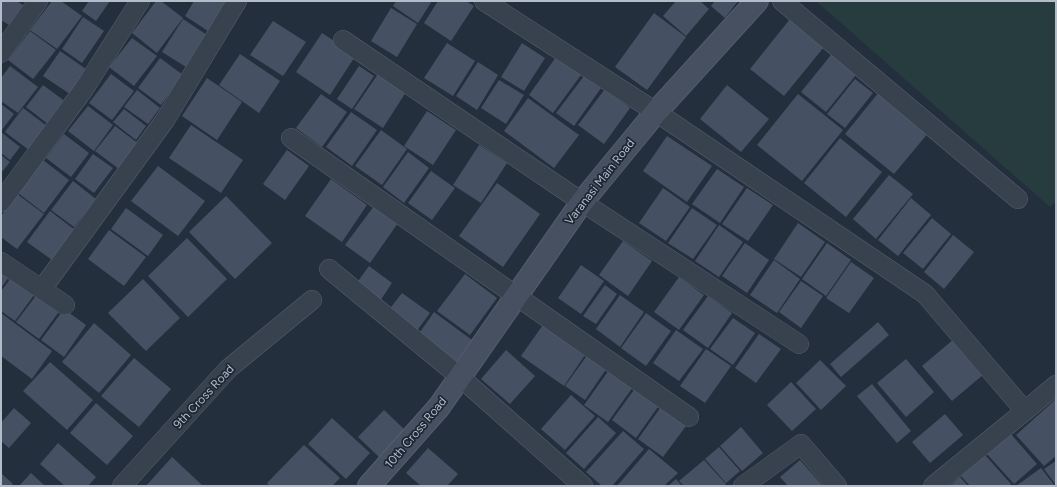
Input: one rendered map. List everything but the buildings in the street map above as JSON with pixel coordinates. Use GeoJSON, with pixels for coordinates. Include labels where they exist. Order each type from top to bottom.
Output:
{"type":"FeatureCollection","features":[{"type":"Feature","properties":{"kind":"street"},"geometry":{"type":"LineString","coordinates":[[1,53],[38,1]]}},
{"type":"Feature","properties":{"kind":"street"},"geometry":{"type":"LineString","coordinates":[[1,202],[84,89],[140,1]]}},
{"type":"Feature","properties":{"kind":"street"},"geometry":{"type":"LineString","coordinates":[[42,289],[165,120],[237,1]]}},
{"type":"Feature","properties":{"kind":"street"},"geometry":{"type":"LineString","coordinates":[[484,1],[656,112],[925,294],[1025,411]]}},
{"type":"Feature","properties":{"kind":"street","name":"Varanasi Main Road"},"geometry":{"type":"LineString","coordinates":[[460,377],[582,202],[656,112],[757,1]]}},
{"type":"Feature","properties":{"kind":"street"},"geometry":{"type":"LineString","coordinates":[[782,1],[1018,199]]}},
{"type":"Feature","properties":{"kind":"street"},"geometry":{"type":"LineString","coordinates":[[343,40],[582,202],[799,344]]}},
{"type":"Feature","properties":{"kind":"street"},"geometry":{"type":"LineString","coordinates":[[291,138],[690,417]]}},
{"type":"Feature","properties":{"kind":"street"},"geometry":{"type":"LineString","coordinates":[[1,262],[65,305]]}},
{"type":"Feature","properties":{"kind":"street"},"geometry":{"type":"LineString","coordinates":[[329,269],[460,377],[583,486]]}},
{"type":"Feature","properties":{"kind":"street","name":"9th Cross Road"},"geometry":{"type":"LineString","coordinates":[[122,486],[228,369],[312,300]]}},
{"type":"Feature","properties":{"kind":"street","name":"10th Cross Road"},"geometry":{"type":"LineString","coordinates":[[369,486],[427,422],[460,377]]}},
{"type":"Feature","properties":{"kind":"street"},"geometry":{"type":"LineString","coordinates":[[932,486],[1056,385]]}},
{"type":"Feature","properties":{"kind":"street"},"geometry":{"type":"LineString","coordinates":[[743,486],[801,444],[837,486]]}},
{"type":"Feature","properties":{"kind":"green space"},"geometry":{"type":"Polygon","coordinates":[[[816,1],[1056,1],[1056,202],[1050,207],[816,1]]]}}]}
